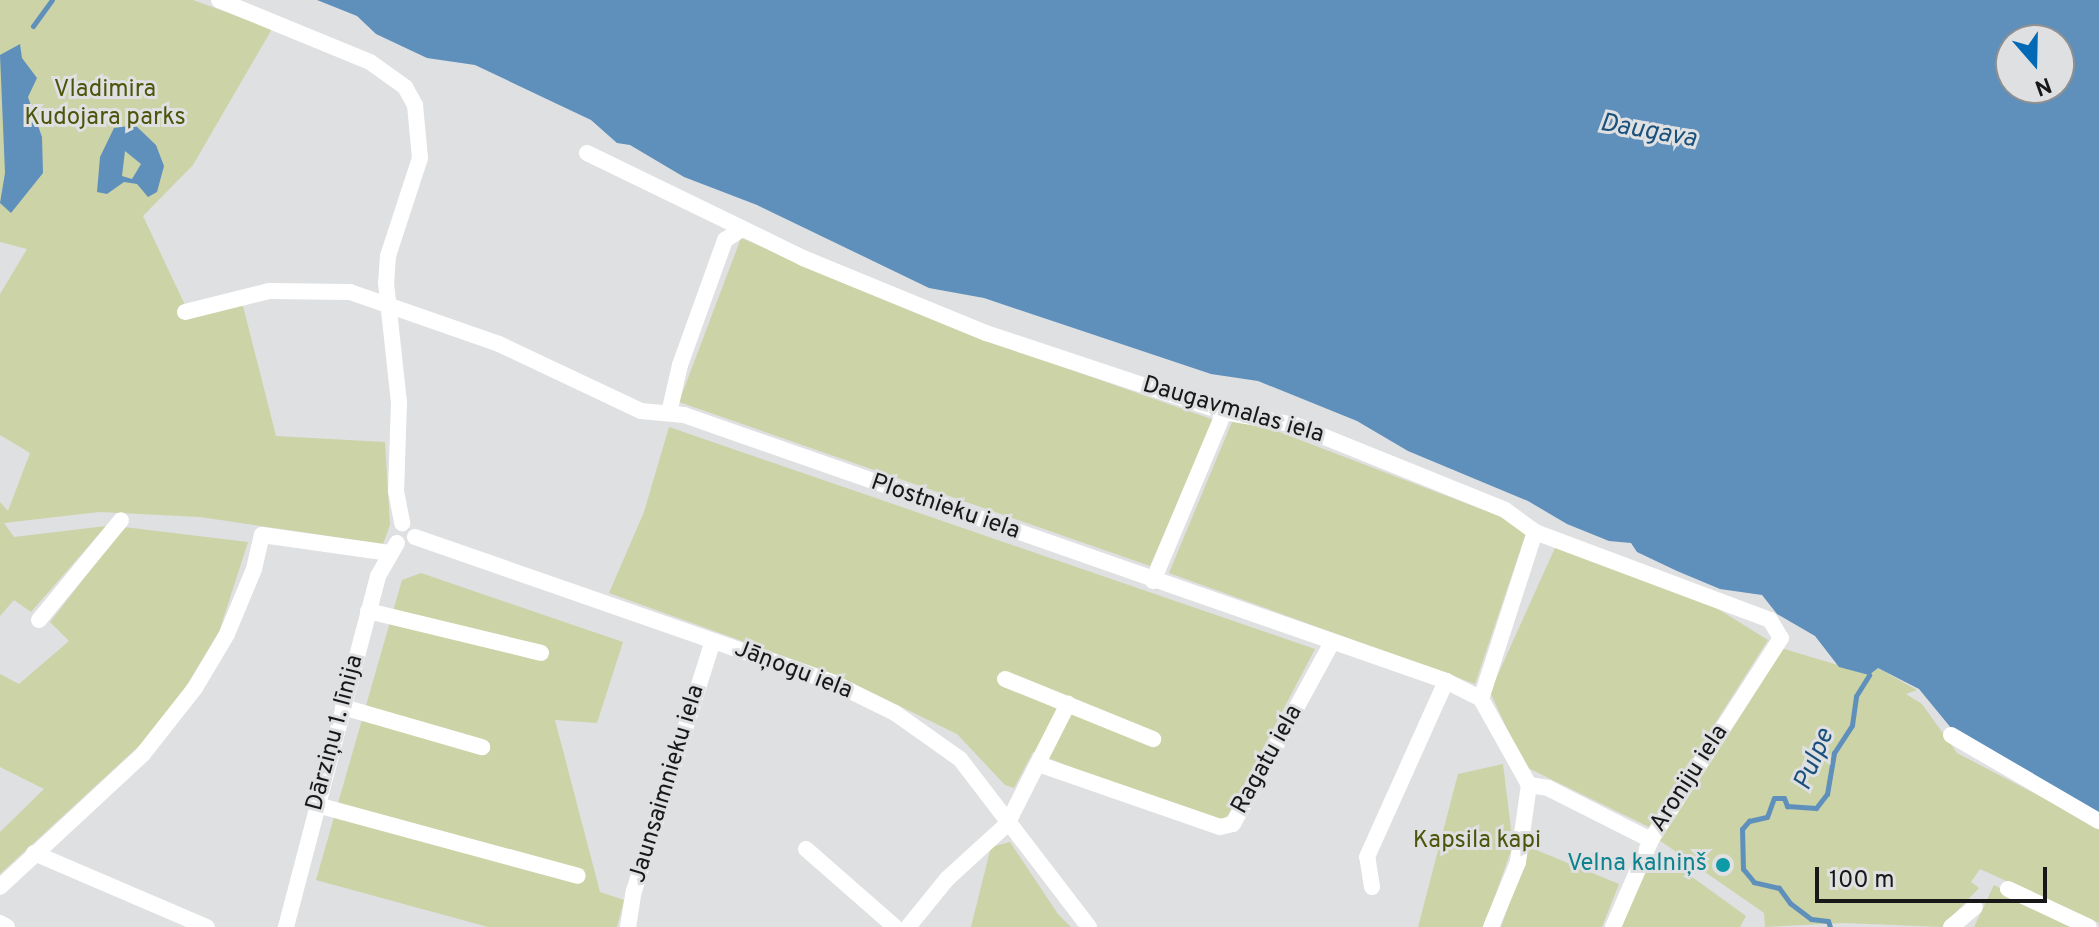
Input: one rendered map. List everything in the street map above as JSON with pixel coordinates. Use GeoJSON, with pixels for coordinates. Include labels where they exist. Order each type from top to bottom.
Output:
{"type":"FeatureCollection","features":[{"type":"Feature","properties":{"kind":"street"},"geometry":{"type":"LineString","coordinates":[[219,0],[370,62],[411,96],[419,118],[420,158],[388,256],[402,523],[393,534],[394,548]]}},
{"type":"Feature","properties":{"kind":"street","name":"Daugavmalas iela"},"geometry":{"type":"LineString","coordinates":[[587,153],[742,229],[986,333],[1224,412],[1295,425],[1368,453],[1505,510],[1535,532],[1770,620],[1781,638]]}},
{"type":"Feature","properties":{"kind":"street"},"geometry":{"type":"LineString","coordinates":[[669,413],[680,365],[725,240],[742,229]]}},
{"type":"Feature","properties":{"kind":"street","name":"Plostnieku iela"},"geometry":{"type":"LineString","coordinates":[[185,312],[284,290],[350,292],[499,344],[641,411],[669,413],[1331,644],[1446,681],[1481,699]]}},
{"type":"Feature","properties":{"kind":"street"},"geometry":{"type":"LineString","coordinates":[[1153,581],[1224,412]]}},
{"type":"Feature","properties":{"kind":"street"},"geometry":{"type":"LineString","coordinates":[[39,620],[121,520]]}},
{"type":"Feature","properties":{"kind":"street","name":"Jāņogu iela"},"geometry":{"type":"LineString","coordinates":[[402,523],[412,526],[415,537],[836,684],[895,713],[960,759],[1089,927]]}},
{"type":"Feature","properties":{"kind":"street"},"geometry":{"type":"LineString","coordinates":[[1491,927],[1518,862],[1529,785],[1481,699],[1535,532]]}},
{"type":"Feature","properties":{"kind":"street"},"geometry":{"type":"LineString","coordinates":[[0,887],[143,754],[195,688],[227,634],[254,569],[262,535],[394,548],[408,545],[415,537]]}},
{"type":"Feature","properties":{"kind":"street","name":"Dārziņu 1. līnija"},"geometry":{"type":"LineString","coordinates":[[286,927],[368,611],[394,548]]}},
{"type":"Feature","properties":{"kind":"street"},"geometry":{"type":"LineString","coordinates":[[368,611],[541,653]]}},
{"type":"Feature","properties":{"kind":"street","name":"Aroniju iela"},"geometry":{"type":"LineString","coordinates":[[1613,927],[1651,840],[1781,638]]}},
{"type":"Feature","properties":{"kind":"street","name":"Jaunsaimnieku iela"},"geometry":{"type":"LineString","coordinates":[[628,927],[634,891],[713,641]]}},
{"type":"Feature","properties":{"kind":"street","name":"Ragatu iela"},"geometry":{"type":"LineString","coordinates":[[1041,765],[1220,827],[1233,824],[1331,644]]}},
{"type":"Feature","properties":{"kind":"street"},"geometry":{"type":"LineString","coordinates":[[1005,679],[1153,739]]}},
{"type":"Feature","properties":{"kind":"street"},"geometry":{"type":"LineString","coordinates":[[1372,887],[1367,857],[1446,681]]}},
{"type":"Feature","properties":{"kind":"street"},"geometry":{"type":"LineString","coordinates":[[908,927],[947,879],[1007,824],[1041,765],[1068,704]]}},
{"type":"Feature","properties":{"kind":"street"},"geometry":{"type":"LineString","coordinates":[[343,707],[482,747]]}},
{"type":"Feature","properties":{"kind":"street"},"geometry":{"type":"LineString","coordinates":[[1951,735],[2099,821]]}},
{"type":"Feature","properties":{"kind":"street"},"geometry":{"type":"LineString","coordinates":[[1529,785],[1548,788],[1651,840]]}},
{"type":"Feature","properties":{"kind":"street"},"geometry":{"type":"LineString","coordinates":[[317,805],[578,876]]}},
{"type":"Feature","properties":{"kind":"street"},"geometry":{"type":"LineString","coordinates":[[806,849],[895,927]]}},
{"type":"Feature","properties":{"kind":"street"},"geometry":{"type":"LineString","coordinates":[[34,853],[207,927]]}},
{"type":"Feature","properties":{"kind":"street"},"geometry":{"type":"LineString","coordinates":[[2008,889],[2089,927]]}},
{"type":"Feature","properties":{"kind":"street"},"geometry":{"type":"LineString","coordinates":[[1951,927],[1975,907]]}},
{"type":"Feature","properties":{"kind":"street"},"geometry":{"type":"LineString","coordinates":[[0,923],[7,927]]}},
{"type":"Feature","properties":{"kind":"green space","name":"Vladimira Kudojara parks"},"geometry":{"type":"Polygon","coordinates":[[[0,0],[193,0],[272,29],[193,165],[143,216],[185,305],[243,306],[276,436],[385,442],[390,525],[383,544],[200,517],[99,512],[4,523],[14,537],[106,526],[31,612],[14,600],[0,616],[0,502],[8,511],[30,453],[0,435],[0,294],[27,249],[0,242],[0,0]]]}},
{"type":"Feature","properties":{"kind":"green space"},"geometry":{"type":"Polygon","coordinates":[[[741,238],[958,330],[1214,420],[1150,566],[679,402],[741,238]]]}},
{"type":"Feature","properties":{"kind":"green space"},"geometry":{"type":"Polygon","coordinates":[[[1232,422],[1266,427],[1528,527],[1475,684],[1169,573],[1232,422]]]}},
{"type":"Feature","properties":{"kind":"green space"},"geometry":{"type":"Polygon","coordinates":[[[669,427],[1315,649],[1228,815],[1216,825],[1033,752],[1014,788],[1005,785],[957,734],[836,675],[609,593],[644,512],[669,427]]]}},
{"type":"Feature","properties":{"kind":"green space"},"geometry":{"type":"Polygon","coordinates":[[[124,527],[248,542],[219,632],[180,696],[141,744],[0,874],[0,832],[44,789],[0,767],[0,674],[19,684],[69,641],[50,622],[124,527]]]}},
{"type":"Feature","properties":{"kind":"green space"},"geometry":{"type":"Polygon","coordinates":[[[1559,539],[1678,584],[1768,640],[1649,827],[1524,766],[1490,692],[1559,539]]]}},
{"type":"Feature","properties":{"kind":"green space"},"geometry":{"type":"Polygon","coordinates":[[[421,573],[623,642],[597,723],[555,720],[600,892],[624,900],[617,927],[488,927],[316,880],[402,580],[421,573]]]}},
{"type":"Feature","properties":{"kind":"green space"},"geometry":{"type":"Polygon","coordinates":[[[1781,648],[1868,674],[1878,668],[1917,690],[1906,694],[1922,704],[1957,753],[2099,827],[2099,923],[1980,869],[1971,882],[1979,888],[1942,927],[1845,923],[1765,927],[1764,913],[1659,840],[1781,648]]]}},
{"type":"Feature","properties":{"kind":"green space","name":"Kapsila kapi"},"geometry":{"type":"Polygon","coordinates":[[[1503,764],[1513,845],[1484,927],[1418,927],[1458,774],[1503,764]]]}},
{"type":"Feature","properties":{"kind":"green space"},"geometry":{"type":"Polygon","coordinates":[[[1010,842],[1058,914],[1071,927],[971,927],[991,847],[1010,842]]]}},
{"type":"Feature","properties":{"kind":"green space"},"geometry":{"type":"Polygon","coordinates":[[[1529,847],[1619,884],[1602,927],[1501,927],[1529,847]]]}},
{"type":"Feature","properties":{"kind":"green space"},"geometry":{"type":"Polygon","coordinates":[[[1659,853],[1746,916],[1740,927],[1619,927],[1651,857],[1659,853]]]}},
{"type":"Feature","properties":{"kind":"green space"},"geometry":{"type":"Polygon","coordinates":[[[1994,885],[2074,927],[1974,927],[1994,885]]]}},
{"type":"Feature","properties":{"kind":"water","name":"Daugava"},"geometry":{"type":"Polygon","coordinates":[[[317,0],[2099,0],[2099,816],[1956,734],[1919,689],[1878,668],[1869,675],[1839,667],[1815,636],[1777,614],[1762,595],[1720,589],[1677,571],[1637,552],[1631,543],[1609,541],[1567,524],[1528,501],[1408,451],[1357,421],[1258,381],[1211,374],[984,298],[929,288],[757,205],[684,177],[630,145],[617,143],[591,120],[475,65],[427,58],[376,34],[357,16],[317,0]]]}},
{"type":"Feature","properties":{"kind":"water"},"geometry":{"type":"Polygon","coordinates":[[[20,44],[22,58],[37,78],[28,97],[42,137],[43,173],[11,213],[0,203],[5,173],[0,55],[20,44]]]}},
{"type":"Feature","properties":{"kind":"water"},"geometry":{"type":"Polygon","coordinates":[[[135,125],[156,145],[164,166],[157,192],[148,197],[137,184],[124,182],[107,194],[97,192],[100,157],[114,128],[135,125]],[[125,151],[122,176],[132,179],[141,164],[125,151]]]}},
{"type":"Feature","properties":{"kind":"waterway"},"geometry":{"type":"LineString","coordinates":[[33,26],[52,0]]}},
{"type":"Feature","properties":{"kind":"waterway","name":"Pulpe"},"geometry":{"type":"LineString","coordinates":[[1830,927],[1828,921],[1811,919],[1790,903],[1779,888],[1754,882],[1743,869],[1742,829],[1749,821],[1767,817],[1774,798],[1784,798],[1787,806],[1816,808],[1827,794],[1834,753],[1852,725],[1856,696],[1869,675]]}},
{"type":"Feature","properties":{"kind":"place","name":"Velna kalniņš"},"geometry":{"type":"Point","coordinates":[1723,865]}}]}
